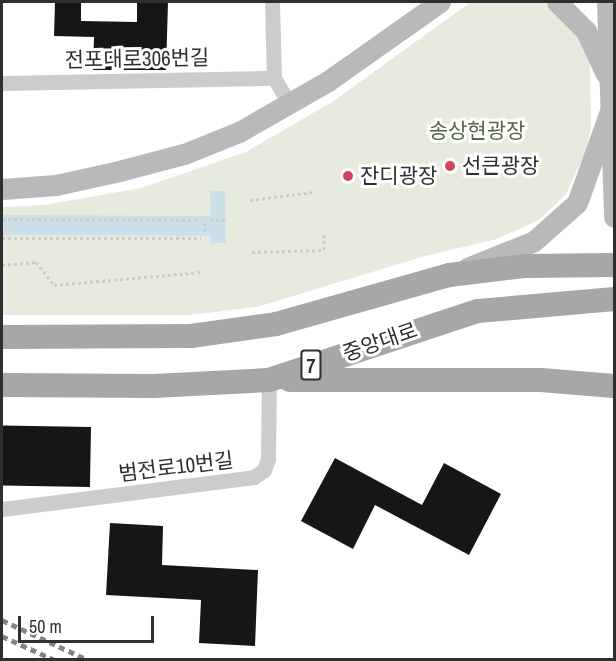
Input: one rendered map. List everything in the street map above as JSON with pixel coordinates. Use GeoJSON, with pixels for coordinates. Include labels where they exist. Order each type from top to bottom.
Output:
{"type":"FeatureCollection","features":[{"type":"Feature","properties":{"kind":"main road"},"geometry":{"type":"LineString","coordinates":[[2,189],[56,185],[184,154],[290,105],[440,2]]}},
{"type":"Feature","properties":{"kind":"main road"},"geometry":{"type":"LineString","coordinates":[[449,275],[534,241],[577,203],[612,98],[586,31],[557,2]]}},
{"type":"Feature","properties":{"kind":"main road"},"geometry":{"type":"LineString","coordinates":[[607,2],[615,217]]}},
{"type":"Feature","properties":{"kind":"main road","name":"중앙대로"},"geometry":{"type":"LineString","coordinates":[[2,337],[191,336],[276,324],[449,275],[525,266],[615,265]]}},
{"type":"Feature","properties":{"kind":"main road","name":"중앙대로"},"geometry":{"type":"LineString","coordinates":[[2,385],[154,386],[269,380],[478,310],[615,300]]}},
{"type":"Feature","properties":{"kind":"main road"},"geometry":{"type":"LineString","coordinates":[[269,380],[541,380],[615,386]]}},
{"type":"Feature","properties":{"kind":"street"},"geometry":{"type":"LineString","coordinates":[[272,2],[274,78],[290,105]]}},
{"type":"Feature","properties":{"kind":"street","name":"전포대로306번길"},"geometry":{"type":"LineString","coordinates":[[2,83],[274,78]]}},
{"type":"Feature","properties":{"kind":"street","name":"범전로10번길"},"geometry":{"type":"LineString","coordinates":[[2,509],[254,477],[264,470],[268,459],[269,380]]}},
{"type":"Feature","properties":{"kind":"path"},"geometry":{"type":"LineString","coordinates":[[250,200],[314,192]]}},
{"type":"Feature","properties":{"kind":"path"},"geometry":{"type":"LineString","coordinates":[[2,219],[200,220]]}},
{"type":"Feature","properties":{"kind":"path"},"geometry":{"type":"LineString","coordinates":[[210,220],[226,220]]}},
{"type":"Feature","properties":{"kind":"path"},"geometry":{"type":"LineString","coordinates":[[205,223],[206,231]]}},
{"type":"Feature","properties":{"kind":"path"},"geometry":{"type":"LineString","coordinates":[[252,252],[324,250],[324,231]]}},
{"type":"Feature","properties":{"kind":"path"},"geometry":{"type":"LineString","coordinates":[[2,238],[201,238]]}},
{"type":"Feature","properties":{"kind":"path"},"geometry":{"type":"LineString","coordinates":[[2,265],[36,262],[54,285],[202,272]]}},
{"type":"Feature","properties":{"kind":"green space","name":"송상현광장"},"geometry":{"type":"Polygon","coordinates":[[[471,2],[541,2],[551,5],[571,21],[590,63],[591,128],[586,151],[566,194],[539,220],[497,239],[425,256],[257,307],[190,315],[2,315],[2,207],[44,205],[141,188],[246,152],[332,102],[471,2]]]}},
{"type":"Feature","properties":{"kind":"water"},"geometry":{"type":"Polygon","coordinates":[[[210,191],[225,191],[226,243],[211,243],[210,191]]]}},
{"type":"Feature","properties":{"kind":"building"},"geometry":{"type":"Polygon","coordinates":[[[55,2],[81,2],[81,21],[137,22],[137,2],[168,2],[166,70],[93,70],[94,37],[54,36],[55,2]]]}},
{"type":"Feature","properties":{"kind":"building"},"geometry":{"type":"Polygon","coordinates":[[[2,425],[91,427],[90,487],[2,485],[2,425]]]}},
{"type":"Feature","properties":{"kind":"building"},"geometry":{"type":"Polygon","coordinates":[[[335,458],[422,505],[444,463],[501,494],[469,555],[375,505],[353,549],[301,521],[335,458]]]}},
{"type":"Feature","properties":{"kind":"building"},"geometry":{"type":"Polygon","coordinates":[[[110,523],[163,526],[162,565],[258,570],[255,646],[199,643],[201,600],[106,595],[110,523]]]}},
{"type":"Feature","properties":{"kind":"waterway"},"geometry":{"type":"LineString","coordinates":[[2,225],[210,226]]}},
{"type":"Feature","properties":{"kind":"railway"},"geometry":{"type":"LineString","coordinates":[[2,620],[88,660]]}},
{"type":"Feature","properties":{"kind":"railway"},"geometry":{"type":"LineString","coordinates":[[2,636],[55,660]]}},
{"type":"Feature","properties":{"kind":"place","name":"선큰광장"},"geometry":{"type":"Point","coordinates":[450,166]}},
{"type":"Feature","properties":{"kind":"place","name":"잔디광장"},"geometry":{"type":"Point","coordinates":[348,176]}}]}
